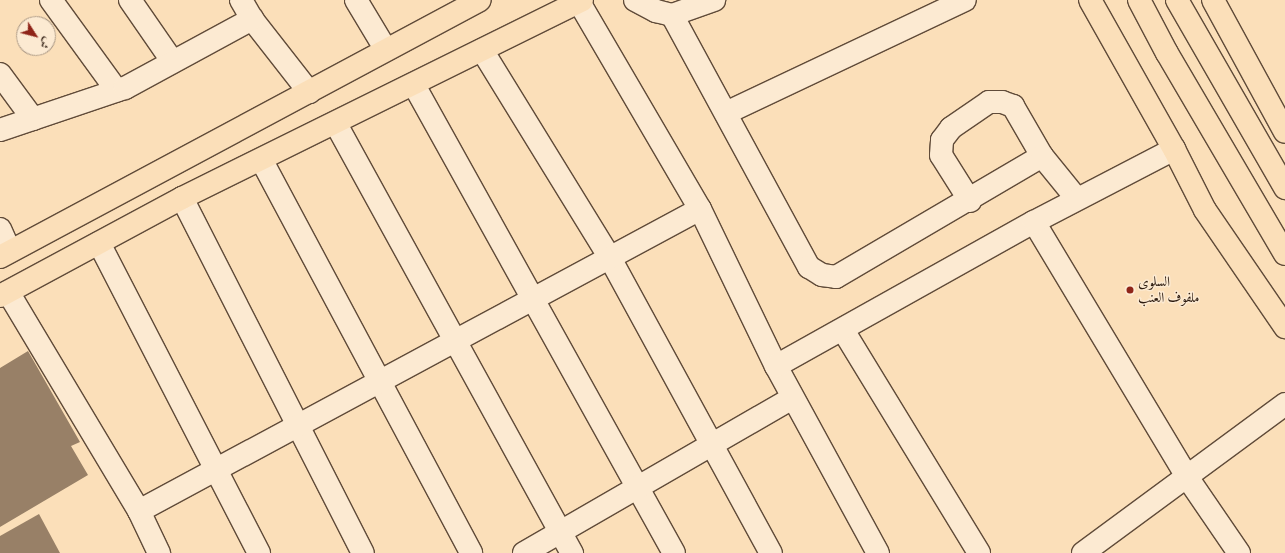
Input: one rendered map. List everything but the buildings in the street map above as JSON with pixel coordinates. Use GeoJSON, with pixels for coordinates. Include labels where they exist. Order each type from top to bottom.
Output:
{"type":"FeatureCollection","features":[{"type":"Feature","properties":{"kind":"main road"},"geometry":{"type":"LineString","coordinates":[[1090,0],[1174,149],[1205,210],[1285,327]]}},
{"type":"Feature","properties":{"kind":"main road"},"geometry":{"type":"LineString","coordinates":[[1139,0],[1167,54],[1285,254]]}},
{"type":"Feature","properties":{"kind":"main road"},"geometry":{"type":"LineString","coordinates":[[1177,0],[1285,188]]}},
{"type":"Feature","properties":{"kind":"main road"},"geometry":{"type":"LineString","coordinates":[[1213,0],[1285,132]]}},
{"type":"Feature","properties":{"kind":"main road"},"geometry":{"type":"LineString","coordinates":[[5,254],[309,92],[474,1]]}},
{"type":"Feature","properties":{"kind":"main road"},"geometry":{"type":"LineString","coordinates":[[4,294],[182,198],[262,161],[581,1]]}},
{"type":"Feature","properties":{"kind":"street"},"geometry":{"type":"LineString","coordinates":[[51,0],[117,91]]}},
{"type":"Feature","properties":{"kind":"street"},"geometry":{"type":"LineString","coordinates":[[130,0],[173,62]]}},
{"type":"Feature","properties":{"kind":"street"},"geometry":{"type":"LineString","coordinates":[[241,0],[252,19],[309,92]]}},
{"type":"Feature","properties":{"kind":"street"},"geometry":{"type":"LineString","coordinates":[[356,0],[386,50]]}},
{"type":"Feature","properties":{"kind":"street"},"geometry":{"type":"LineString","coordinates":[[635,0],[656,11],[672,15],[714,0]]}},
{"type":"Feature","properties":{"kind":"street"},"geometry":{"type":"LineString","coordinates":[[726,113],[965,0]]}},
{"type":"Feature","properties":{"kind":"street"},"geometry":{"type":"LineString","coordinates":[[581,1],[700,209],[776,366],[878,553]]}},
{"type":"Feature","properties":{"kind":"street"},"geometry":{"type":"LineString","coordinates":[[672,15],[809,267],[822,275],[836,277],[970,201],[1042,156]]}},
{"type":"Feature","properties":{"kind":"street"},"geometry":{"type":"LineString","coordinates":[[0,130],[117,91],[252,19]]}},
{"type":"Feature","properties":{"kind":"street"},"geometry":{"type":"LineString","coordinates":[[482,50],[610,258],[770,553]]}},
{"type":"Feature","properties":{"kind":"street"},"geometry":{"type":"LineString","coordinates":[[0,74],[33,119]]}},
{"type":"Feature","properties":{"kind":"street"},"geometry":{"type":"LineString","coordinates":[[414,85],[674,553]]}},
{"type":"Feature","properties":{"kind":"street"},"geometry":{"type":"LineString","coordinates":[[970,201],[941,155],[942,140],[951,128],[989,102],[1002,102],[1013,106],[1042,156],[1077,199]]}},
{"type":"Feature","properties":{"kind":"street"},"geometry":{"type":"LineString","coordinates":[[336,124],[457,341],[572,553]]}},
{"type":"Feature","properties":{"kind":"street"},"geometry":{"type":"LineString","coordinates":[[776,366],[843,330],[1034,222],[1174,149]]}},
{"type":"Feature","properties":{"kind":"street"},"geometry":{"type":"LineString","coordinates":[[262,161],[382,382],[471,553]]}},
{"type":"Feature","properties":{"kind":"street"},"geometry":{"type":"LineString","coordinates":[[182,198],[300,426],[363,553]]}},
{"type":"Feature","properties":{"kind":"street"},"geometry":{"type":"LineString","coordinates":[[139,511],[382,382],[700,209]]}},
{"type":"Feature","properties":{"kind":"street"},"geometry":{"type":"LineString","coordinates":[[1034,222],[1187,477],[1239,553]]}},
{"type":"Feature","properties":{"kind":"street"},"geometry":{"type":"LineString","coordinates":[[0,229],[5,254]]}},
{"type":"Feature","properties":{"kind":"street"},"geometry":{"type":"LineString","coordinates":[[99,243],[259,553]]}},
{"type":"Feature","properties":{"kind":"street"},"geometry":{"type":"LineString","coordinates":[[4,294],[139,511],[159,553]]}},
{"type":"Feature","properties":{"kind":"street"},"geometry":{"type":"LineString","coordinates":[[843,330],[979,553]]}},
{"type":"Feature","properties":{"kind":"street"},"geometry":{"type":"LineString","coordinates":[[524,553],[794,398]]}},
{"type":"Feature","properties":{"kind":"street"},"geometry":{"type":"LineString","coordinates":[[1083,553],[1285,404]]}},
{"type":"Feature","properties":{"kind":"place","name":"السلوى ملفوف العنب"},"geometry":{"type":"Point","coordinates":[1130,290]}}]}
